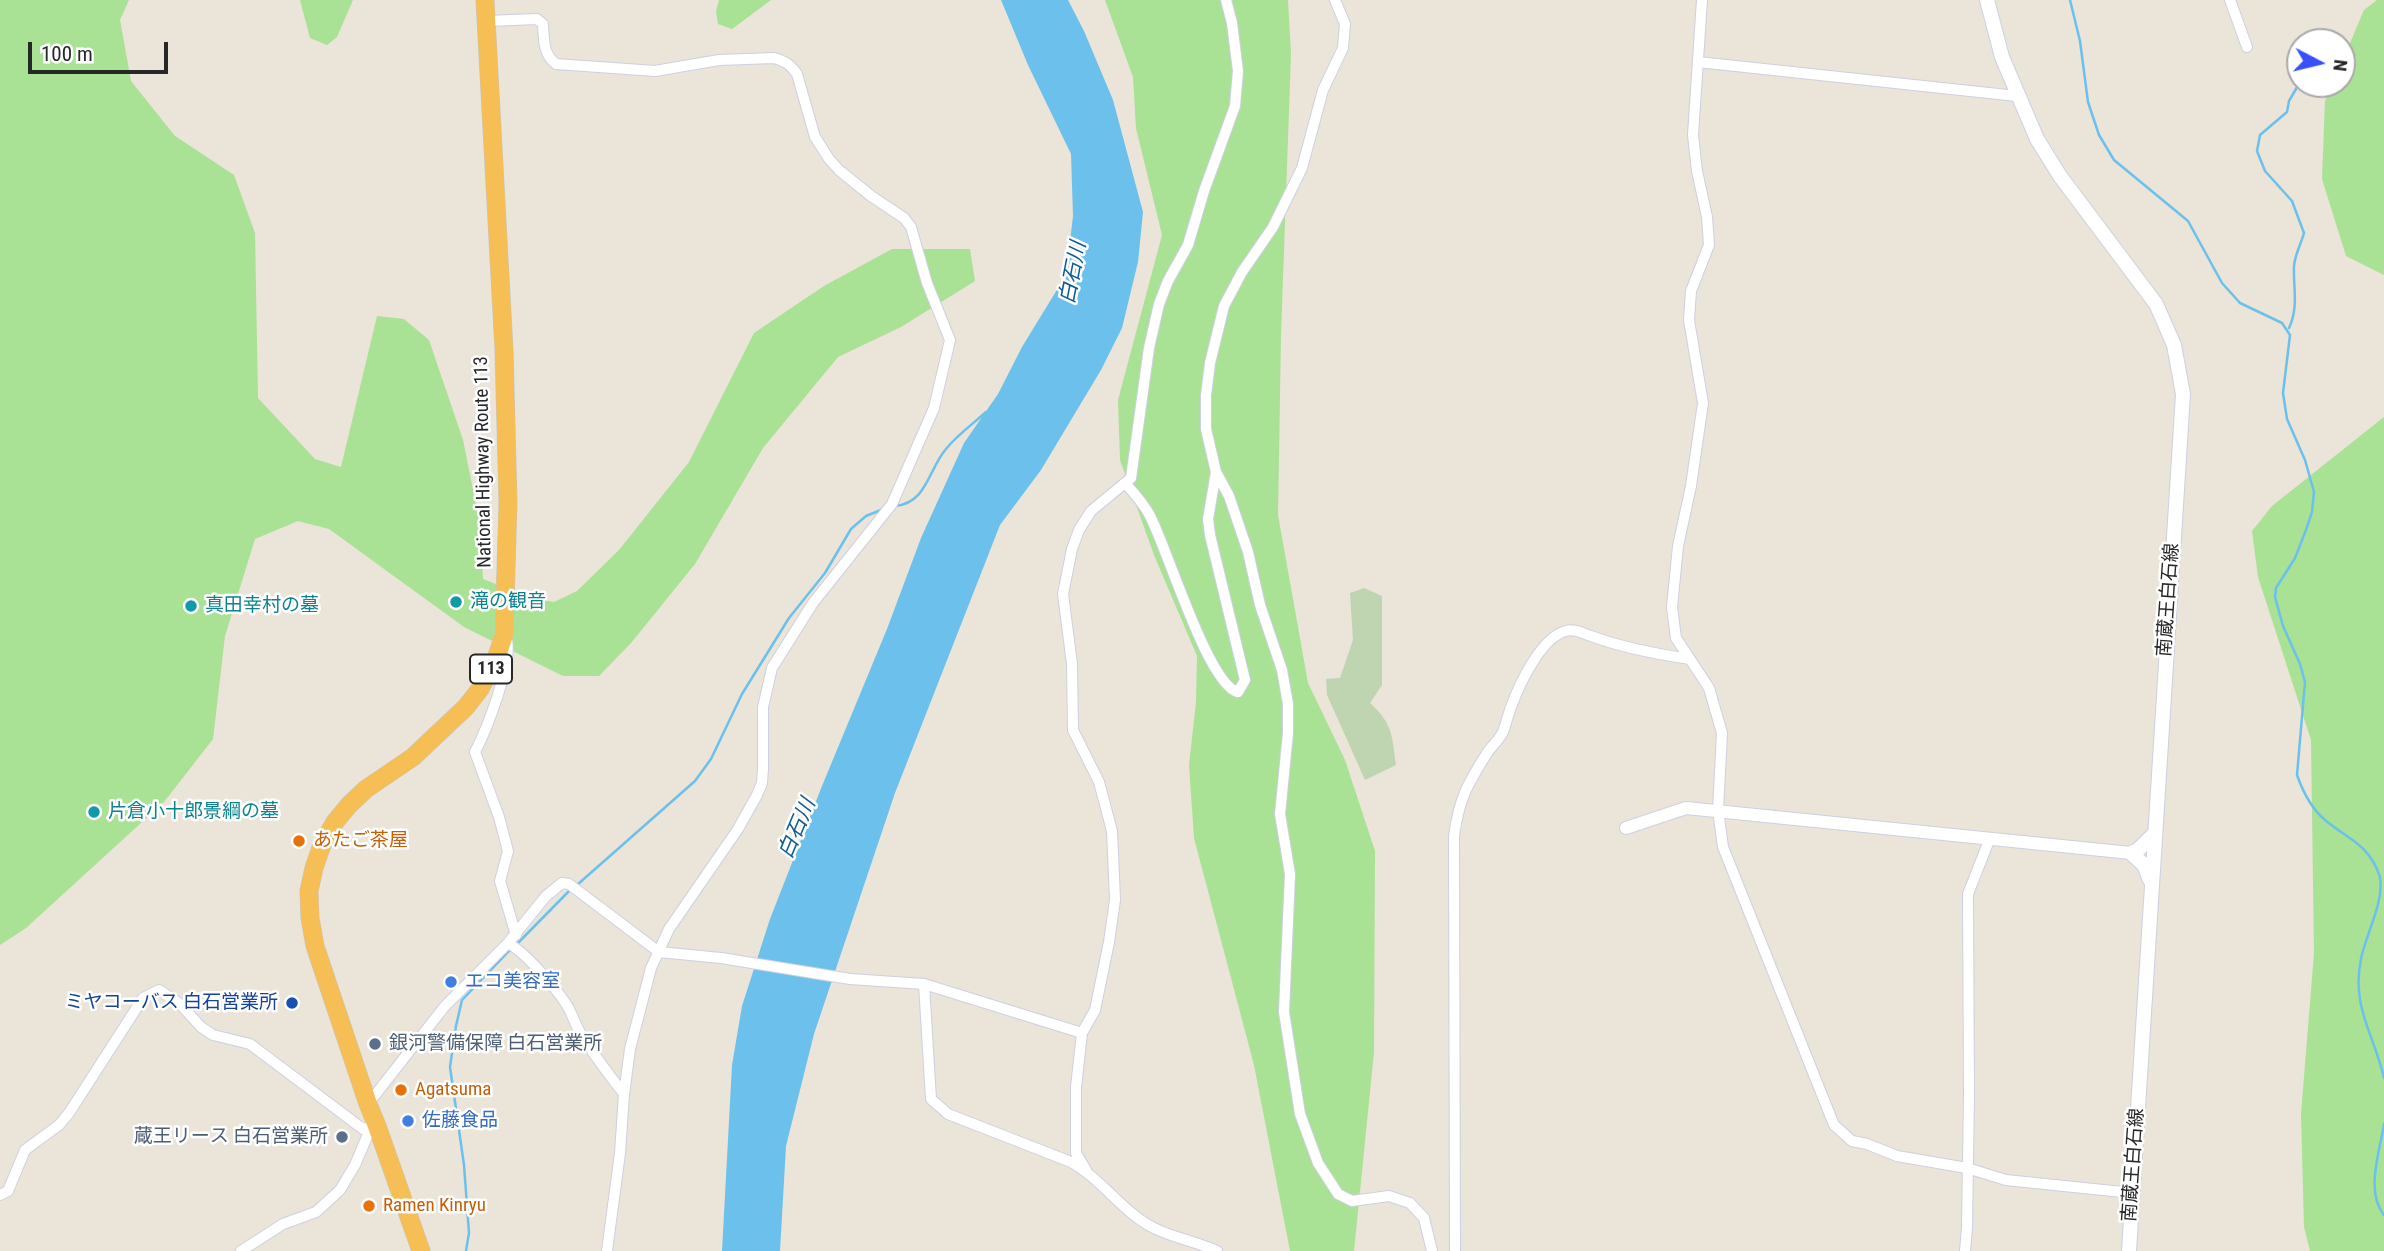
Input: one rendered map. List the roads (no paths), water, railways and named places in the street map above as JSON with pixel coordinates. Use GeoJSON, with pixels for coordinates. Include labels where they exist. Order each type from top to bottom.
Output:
{"type":"FeatureCollection","features":[{"type":"Feature","properties":{"kind":"highway","name":"National Highway Route 113"},"geometry":{"type":"LineString","coordinates":[[421,1251],[315,946],[309,891],[314,868],[335,822],[366,789],[413,757],[466,707],[480,689],[496,659],[504,635],[508,502],[504,350],[485,0]]}},
{"type":"Feature","properties":{"kind":"main road","name":"南蔵王白石線"},"geometry":{"type":"LineString","coordinates":[[1987,0],[2002,57],[2037,139],[2060,176],[2156,304],[2171,335],[2180,368],[2183,394],[2129,1251]]}},
{"type":"Feature","properties":{"kind":"main road"},"geometry":{"type":"LineString","coordinates":[[2151,884],[2144,865],[2131,853],[2138,850],[2155,833]]}},
{"type":"Feature","properties":{"kind":"street"},"geometry":{"type":"LineString","coordinates":[[1086,1170],[1076,1153],[1076,1087],[1082,1033],[1095,1010],[1104,976],[1115,900],[1112,831],[1099,782],[1073,730],[1072,663],[1063,594],[1072,549],[1079,530],[1091,511],[1131,478],[1149,348],[1159,304],[1192,235],[1204,191],[1235,106],[1238,71],[1226,0]]}},
{"type":"Feature","properties":{"kind":"street"},"geometry":{"type":"LineString","coordinates":[[1335,0],[1344,19],[1344,43],[1323,90],[1306,159],[1273,226],[1229,295],[1215,340],[1206,388],[1206,429],[1216,471],[1229,496],[1248,552],[1260,605],[1282,670],[1288,704],[1288,733],[1280,814],[1290,874],[1284,995],[1289,1052],[1300,1114],[1318,1163],[1338,1194],[1357,1202],[1389,1196],[1410,1203],[1424,1218],[1432,1251]]}},
{"type":"Feature","properties":{"kind":"street"},"geometry":{"type":"LineString","coordinates":[[1702,0],[1694,151],[1707,217],[1709,245],[1691,291],[1689,320],[1703,403],[1691,486],[1678,546],[1672,607],[1676,638],[1709,688],[1722,733],[1718,810],[1723,847],[1834,1125],[1852,1141],[1897,1156],[1967,1168],[2006,1180],[2132,1193]]}},
{"type":"Feature","properties":{"kind":"street"},"geometry":{"type":"LineString","coordinates":[[2230,0],[2247,47]]}},
{"type":"Feature","properties":{"kind":"street"},"geometry":{"type":"LineString","coordinates":[[486,21],[537,19],[543,24],[545,50],[556,64],[655,71],[719,60],[783,60],[797,74],[815,136],[829,159],[871,196],[904,218],[911,227],[927,283],[950,340],[934,408],[889,508],[813,603],[772,668],[763,707],[763,769],[762,783],[757,795],[738,830],[669,929],[649,975],[629,1049],[620,1153],[607,1251]]}},
{"type":"Feature","properties":{"kind":"street"},"geometry":{"type":"LineString","coordinates":[[1698,62],[2017,96]]}},
{"type":"Feature","properties":{"kind":"street"},"geometry":{"type":"LineString","coordinates":[[1126,484],[1151,516],[1211,662],[1230,689],[1238,692],[1245,680],[1212,547],[1208,519],[1216,471]]}},
{"type":"Feature","properties":{"kind":"street"},"geometry":{"type":"LineString","coordinates":[[1455,1251],[1454,836],[1458,807],[1464,790],[1502,734],[1526,671],[1548,643],[1558,635],[1567,630],[1578,631],[1652,653],[1690,659]]}},
{"type":"Feature","properties":{"kind":"street"},"geometry":{"type":"LineString","coordinates":[[504,635],[509,645],[506,673],[475,752],[499,817],[508,851],[500,881],[514,943],[552,985],[603,1069],[624,1094]]}},
{"type":"Feature","properties":{"kind":"street"},"geometry":{"type":"LineString","coordinates":[[1626,828],[1686,808],[2131,853]]}},
{"type":"Feature","properties":{"kind":"street"},"geometry":{"type":"LineString","coordinates":[[1965,1251],[1968,1228],[1968,894],[1990,838]]}},
{"type":"Feature","properties":{"kind":"street"},"geometry":{"type":"LineString","coordinates":[[368,1104],[445,1006],[514,943],[546,896],[562,883],[625,924],[659,953],[730,960],[850,979],[924,984],[1082,1033]]}},
{"type":"Feature","properties":{"kind":"street"},"geometry":{"type":"LineString","coordinates":[[924,984],[931,1099],[947,1114],[1057,1155],[1086,1170],[1140,1219],[1156,1229],[1217,1251]]}},
{"type":"Feature","properties":{"kind":"street"},"geometry":{"type":"LineString","coordinates":[[0,1195],[8,1191],[25,1150],[59,1125],[143,998],[159,990],[180,1003],[201,1027],[213,1035],[250,1044],[363,1129],[377,1126]]}},
{"type":"Feature","properties":{"kind":"street"},"geometry":{"type":"LineString","coordinates":[[241,1251],[283,1224],[316,1212],[340,1190],[355,1165],[369,1132],[377,1126]]}},
{"type":"Feature","properties":{"kind":"water","name":"白石川"},"geometry":{"type":"Polygon","coordinates":[[[1001,0],[1068,0],[1113,100],[1143,212],[1138,262],[1122,328],[1101,370],[1041,470],[1000,525],[895,793],[814,1034],[786,1146],[780,1251],[722,1251],[732,1065],[742,1006],[770,919],[921,538],[964,443],[998,394],[1022,347],[1066,275],[1073,216],[1071,154],[1028,65],[1001,0]]]}},
{"type":"Feature","properties":{"kind":"waterway"},"geometry":{"type":"LineString","coordinates":[[2070,0],[2080,41],[2088,102],[2099,135],[2114,160],[2188,221],[2222,283],[2240,303],[2282,323],[2290,335],[2283,393],[2287,419],[2305,460],[2314,492],[2312,512],[2306,530],[2295,558],[2276,588],[2275,597],[2283,626],[2305,682],[2297,775],[2316,811],[2364,850],[2380,877],[2377,908],[2361,959],[2359,992],[2384,1078]]}},
{"type":"Feature","properties":{"kind":"waterway"},"geometry":{"type":"LineString","coordinates":[[2289,328],[2295,305],[2295,262],[2304,233],[2292,201],[2265,171],[2257,151],[2260,135],[2287,112],[2291,98]]}},
{"type":"Feature","properties":{"kind":"waterway"},"geometry":{"type":"LineString","coordinates":[[895,506],[914,499],[946,449],[986,412]]}},
{"type":"Feature","properties":{"kind":"waterway"},"geometry":{"type":"LineString","coordinates":[[577,885],[695,781],[711,759],[742,694],[789,618],[825,573],[851,529],[866,516],[881,510]]}},
{"type":"Feature","properties":{"kind":"waterway"},"geometry":{"type":"LineString","coordinates":[[515,946],[572,888]]}},
{"type":"Feature","properties":{"kind":"waterway"},"geometry":{"type":"LineString","coordinates":[[466,1251],[469,1233],[464,1165],[450,1067],[462,1000],[510,950]]}},
{"type":"Feature","properties":{"kind":"waterway"},"geometry":{"type":"LineString","coordinates":[[2384,1124],[2375,1171],[2375,1195],[2384,1215]]}},
{"type":"Feature","properties":{"kind":"place","name":"滝の観音"},"geometry":{"type":"Point","coordinates":[456,602]}},
{"type":"Feature","properties":{"kind":"place","name":"真田幸村の墓"},"geometry":{"type":"Point","coordinates":[191,606]}},
{"type":"Feature","properties":{"kind":"place","name":"片倉小十郎景綱の墓"},"geometry":{"type":"Point","coordinates":[94,812]}},
{"type":"Feature","properties":{"kind":"place","name":"あたご茶屋"},"geometry":{"type":"Point","coordinates":[299,841]}},
{"type":"Feature","properties":{"kind":"place","name":"エコ美容室"},"geometry":{"type":"Point","coordinates":[451,982]}},
{"type":"Feature","properties":{"kind":"place","name":"ミヤコーバス 白石営業所"},"geometry":{"type":"Point","coordinates":[292,1003]}},
{"type":"Feature","properties":{"kind":"place","name":"銀河警備保障 白石営業所"},"geometry":{"type":"Point","coordinates":[375,1044]}},
{"type":"Feature","properties":{"kind":"place","name":"Agatsuma"},"geometry":{"type":"Point","coordinates":[401,1090]}},
{"type":"Feature","properties":{"kind":"place","name":"佐藤食品"},"geometry":{"type":"Point","coordinates":[408,1121]}},
{"type":"Feature","properties":{"kind":"place","name":"蔵王リース 白石営業所"},"geometry":{"type":"Point","coordinates":[342,1137]}},
{"type":"Feature","properties":{"kind":"place","name":"Ramen Kinryu"},"geometry":{"type":"Point","coordinates":[369,1206]}}]}
